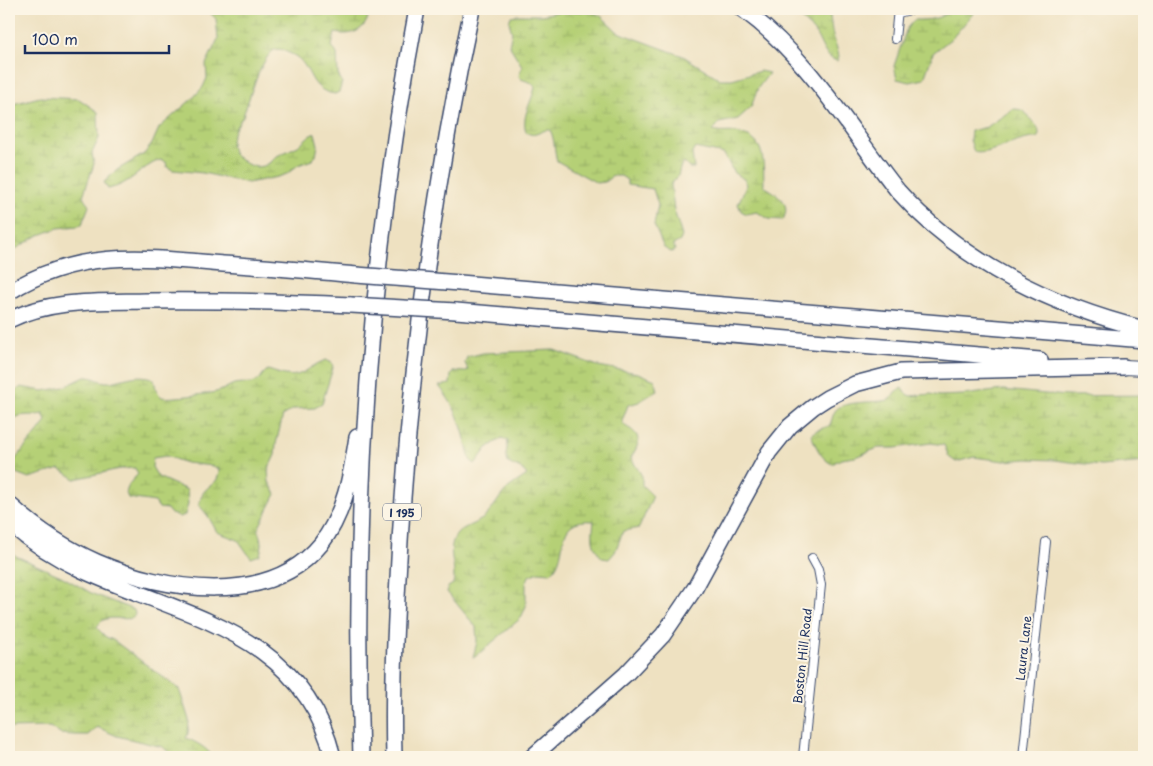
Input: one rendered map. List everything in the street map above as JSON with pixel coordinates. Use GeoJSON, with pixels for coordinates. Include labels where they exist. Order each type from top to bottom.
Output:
{"type":"FeatureCollection","features":[{"type":"Feature","properties":{"kind":"highway"},"geometry":{"type":"LineString","coordinates":[[361,757],[361,514],[372,334],[383,220],[402,92],[417,9]]}},
{"type":"Feature","properties":{"kind":"highway","name":"I 195"},"geometry":{"type":"LineString","coordinates":[[394,757],[399,573],[406,453],[418,330],[447,139],[472,9]]}},
{"type":"Feature","properties":{"kind":"highway"},"geometry":{"type":"LineString","coordinates":[[742,9],[778,38],[803,63],[898,191],[943,234],[981,261],[1036,291],[1093,314],[1144,329]]}},
{"type":"Feature","properties":{"kind":"highway"},"geometry":{"type":"LineString","coordinates":[[9,292],[38,276],[66,266],[123,257],[162,258],[1144,340]]}},
{"type":"Feature","properties":{"kind":"highway"},"geometry":{"type":"LineString","coordinates":[[9,320],[42,308],[77,302],[215,300],[351,305],[456,311],[1144,368]]}},
{"type":"Feature","properties":{"kind":"highway"},"geometry":{"type":"LineString","coordinates":[[9,504],[39,529],[66,546],[105,565],[149,580],[184,586],[220,587],[253,584],[281,574],[313,552],[327,535],[339,514],[346,494],[352,466],[372,334]]}},
{"type":"Feature","properties":{"kind":"highway"},"geometry":{"type":"LineString","coordinates":[[532,757],[626,674],[663,635],[695,588],[769,452],[790,426],[813,407],[855,384],[901,372],[1004,368],[1124,367]]}},
{"type":"Feature","properties":{"kind":"highway"},"geometry":{"type":"LineString","coordinates":[[9,523],[46,551],[72,566],[219,627],[259,648],[281,666],[310,702],[324,728],[333,757]]}},
{"type":"Feature","properties":{"kind":"street"},"geometry":{"type":"LineString","coordinates":[[895,40],[898,11],[914,9]]}},
{"type":"Feature","properties":{"kind":"street","name":"Laura Lane"},"geometry":{"type":"LineString","coordinates":[[1023,757],[1046,542]]}},
{"type":"Feature","properties":{"kind":"street","name":"Boston Hill Road"},"geometry":{"type":"LineString","coordinates":[[803,757],[821,585],[818,569],[812,558]]}},
{"type":"Feature","properties":{"kind":"green space"},"geometry":{"type":"Polygon","coordinates":[[[199,9],[369,9],[366,22],[359,30],[348,34],[335,33],[332,46],[337,54],[338,74],[342,83],[339,92],[335,94],[319,87],[297,57],[279,49],[272,51],[262,67],[243,116],[231,138],[234,155],[247,164],[256,167],[264,166],[271,162],[277,156],[298,146],[315,133],[318,145],[316,156],[312,160],[298,165],[287,174],[248,183],[203,173],[173,170],[167,167],[166,162],[160,160],[146,167],[129,180],[108,189],[104,182],[117,170],[144,154],[152,144],[159,128],[203,87],[207,78],[206,64],[218,39],[216,19],[210,13],[199,9]]]}},
{"type":"Feature","properties":{"kind":"green space"},"geometry":{"type":"Polygon","coordinates":[[[789,9],[829,9],[832,31],[839,56],[837,61],[826,53],[817,37],[803,20],[789,9]]]}},
{"type":"Feature","properties":{"kind":"green space"},"geometry":{"type":"Polygon","coordinates":[[[952,9],[977,9],[953,37],[933,53],[924,79],[910,82],[897,79],[894,66],[907,28],[914,20],[934,19],[952,9]]]}},
{"type":"Feature","properties":{"kind":"green space"},"geometry":{"type":"Polygon","coordinates":[[[563,11],[593,12],[601,16],[618,32],[683,56],[720,79],[732,79],[760,71],[769,73],[758,88],[751,107],[738,119],[719,123],[713,131],[734,132],[754,140],[763,160],[764,186],[782,199],[786,208],[783,220],[769,219],[757,212],[747,214],[741,211],[738,204],[746,186],[745,180],[734,173],[724,154],[695,148],[692,153],[694,168],[689,168],[684,163],[681,165],[678,176],[671,184],[674,210],[682,236],[680,241],[673,245],[675,250],[671,252],[664,248],[654,225],[658,205],[653,189],[627,185],[627,180],[621,176],[612,176],[605,182],[597,183],[557,161],[550,130],[535,134],[526,132],[526,115],[535,87],[532,83],[521,79],[519,76],[522,66],[509,45],[512,33],[509,22],[511,16],[541,15],[563,11]]]}},
{"type":"Feature","properties":{"kind":"green space"},"geometry":{"type":"Polygon","coordinates":[[[40,97],[79,99],[98,112],[99,138],[92,153],[94,164],[83,196],[89,206],[82,224],[58,228],[37,236],[9,253],[9,105],[40,97]]]}},
{"type":"Feature","properties":{"kind":"green space"},"geometry":{"type":"Polygon","coordinates":[[[1013,109],[1023,111],[1035,124],[1039,133],[1037,138],[1021,140],[986,152],[974,152],[970,140],[971,131],[987,127],[1013,109]]]}},
{"type":"Feature","properties":{"kind":"green space"},"geometry":{"type":"Polygon","coordinates":[[[554,350],[598,366],[638,373],[655,380],[658,390],[639,402],[628,405],[622,421],[624,425],[637,435],[638,442],[631,458],[642,476],[642,485],[653,496],[639,528],[623,531],[615,552],[609,559],[602,558],[594,545],[594,521],[581,521],[572,525],[564,539],[557,565],[551,573],[538,572],[529,576],[526,584],[526,606],[521,618],[473,657],[477,642],[476,627],[447,592],[448,587],[453,584],[454,578],[451,552],[453,541],[459,532],[486,516],[505,491],[527,475],[523,470],[508,463],[506,455],[508,441],[502,438],[487,448],[475,464],[470,460],[456,412],[439,386],[450,384],[451,375],[454,371],[464,372],[468,370],[465,363],[467,357],[483,353],[554,350]]]}},
{"type":"Feature","properties":{"kind":"green space"},"geometry":{"type":"Polygon","coordinates":[[[326,360],[332,363],[333,368],[322,403],[315,408],[294,409],[283,415],[275,455],[268,470],[269,482],[276,494],[258,529],[262,545],[260,555],[251,558],[238,540],[217,532],[199,505],[203,493],[214,483],[219,474],[219,469],[213,466],[186,463],[166,456],[153,458],[152,467],[158,477],[187,490],[188,504],[185,515],[180,517],[171,514],[167,509],[159,508],[155,502],[128,498],[126,493],[129,484],[138,474],[135,468],[119,469],[75,479],[60,469],[29,478],[11,471],[15,460],[46,420],[43,414],[22,416],[9,421],[9,396],[21,387],[43,391],[64,387],[85,377],[109,382],[142,376],[154,379],[157,391],[162,397],[179,397],[212,393],[221,391],[234,384],[254,382],[259,380],[268,370],[285,375],[298,375],[326,360]]]}},
{"type":"Feature","properties":{"kind":"green space"},"geometry":{"type":"Polygon","coordinates":[[[902,388],[910,396],[931,394],[939,396],[963,395],[1003,390],[1067,396],[1144,395],[1144,462],[1101,466],[1055,460],[1027,459],[1004,461],[974,457],[956,462],[949,457],[944,445],[931,443],[895,448],[878,448],[855,457],[841,459],[832,464],[825,459],[811,434],[829,426],[835,411],[839,407],[852,403],[889,400],[896,391],[902,388]]]}},
{"type":"Feature","properties":{"kind":"green space"},"geometry":{"type":"Polygon","coordinates":[[[9,549],[16,556],[61,576],[93,594],[134,610],[133,618],[103,620],[97,628],[106,637],[113,640],[179,689],[189,720],[186,738],[194,741],[213,757],[174,757],[163,747],[117,736],[97,727],[88,735],[60,734],[50,727],[9,728],[9,549]]]}}]}
